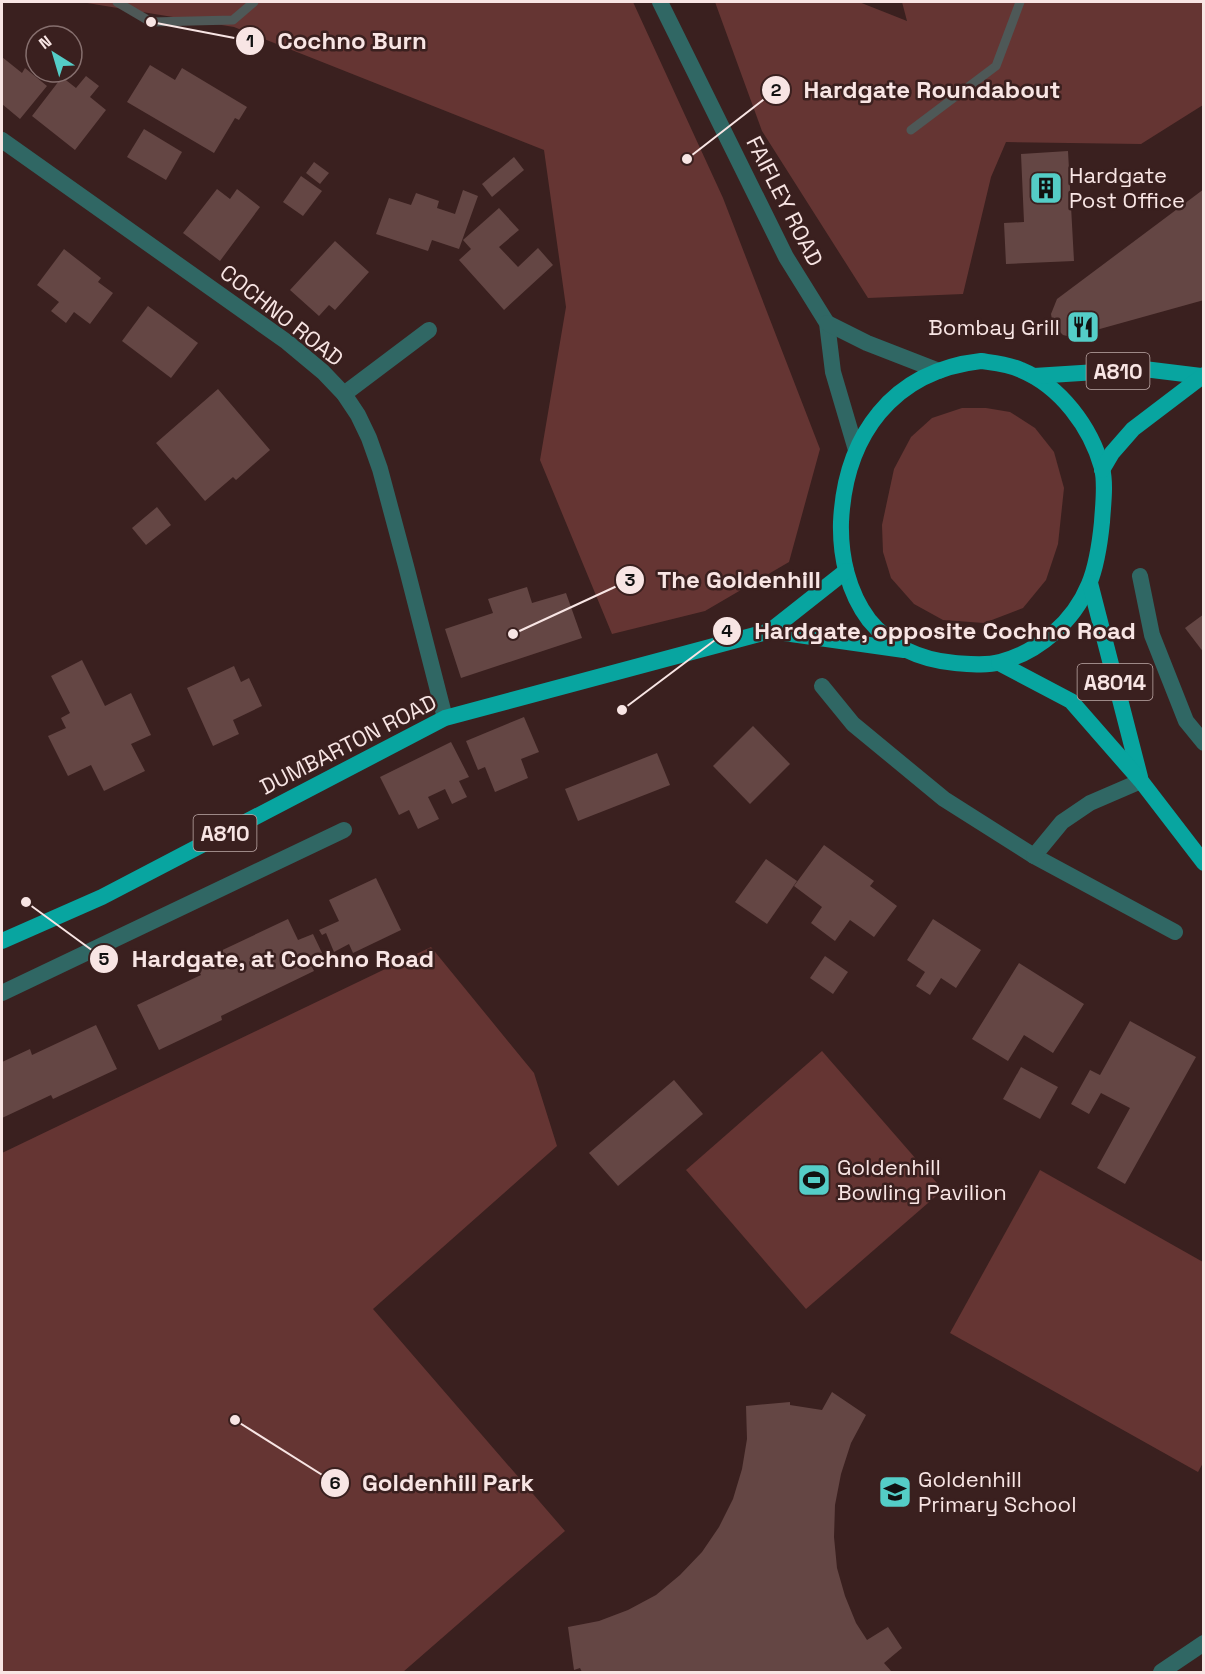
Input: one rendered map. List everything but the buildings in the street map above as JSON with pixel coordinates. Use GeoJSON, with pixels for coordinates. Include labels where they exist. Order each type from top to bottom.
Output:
{"type":"FeatureCollection","features":[{"type":"Feature","properties":{"kind":"main road","name":"A810"},"geometry":{"type":"LineString","coordinates":[[770,631],[904,650],[944,662],[971,664],[999,663],[1017,656],[1051,635],[1080,602],[1090,583],[1100,541],[1103,505],[1102,470],[1094,447],[1076,417],[1053,390],[1034,376],[1003,364],[981,361],[960,364],[939,371],[906,388],[891,399],[865,431],[847,476],[842,503],[841,531],[846,571],[852,592],[863,612],[881,633],[904,650]]}},
{"type":"Feature","properties":{"kind":"main road","name":"A810"},"geometry":{"type":"LineString","coordinates":[[1034,376],[1144,369],[1202,375]]}},
{"type":"Feature","properties":{"kind":"main road","name":"A810"},"geometry":{"type":"LineString","coordinates":[[1102,470],[1112,453],[1133,429],[1202,375]]}},
{"type":"Feature","properties":{"kind":"main road","name":"A810"},"geometry":{"type":"LineString","coordinates":[[770,631],[846,571]]}},
{"type":"Feature","properties":{"kind":"main road","name":"A8014"},"geometry":{"type":"LineString","coordinates":[[1090,583],[1141,781]]}},
{"type":"Feature","properties":{"kind":"main road","name":"DUMBARTON ROAD"},"geometry":{"type":"LineString","coordinates":[[2,941],[102,897],[445,718],[770,631]]}},
{"type":"Feature","properties":{"kind":"main road","name":"A8014"},"geometry":{"type":"LineString","coordinates":[[999,663],[1071,701],[1141,781],[1203,864]]}},
{"type":"Feature","properties":{"kind":"street","name":"FAIFLEY ROAD"},"geometry":{"type":"LineString","coordinates":[[660,2],[786,257],[827,322],[833,372],[856,450]]}},
{"type":"Feature","properties":{"kind":"street","name":"COCHNO ROAD"},"geometry":{"type":"LineString","coordinates":[[2,140],[287,342],[323,372],[344,394],[358,416],[380,469],[445,718]]}},
{"type":"Feature","properties":{"kind":"street"},"geometry":{"type":"LineString","coordinates":[[827,322],[867,343],[939,371]]}},
{"type":"Feature","properties":{"kind":"street"},"geometry":{"type":"LineString","coordinates":[[344,394],[429,330]]}},
{"type":"Feature","properties":{"kind":"street"},"geometry":{"type":"LineString","coordinates":[[1140,576],[1152,635],[1186,721],[1203,743]]}},
{"type":"Feature","properties":{"kind":"street"},"geometry":{"type":"LineString","coordinates":[[822,686],[853,724],[944,799],[1034,856],[1175,932]]}},
{"type":"Feature","properties":{"kind":"street"},"geometry":{"type":"LineString","coordinates":[[1034,856],[1062,822],[1090,803],[1141,781]]}},
{"type":"Feature","properties":{"kind":"street"},"geometry":{"type":"LineString","coordinates":[[2,993],[344,830]]}},
{"type":"Feature","properties":{"kind":"street"},"geometry":{"type":"LineString","coordinates":[[1161,1672],[1203,1643]]}},
{"type":"Feature","properties":{"kind":"shaded area"},"geometry":{"type":"Polygon","coordinates":[[[81,2],[633,2],[723,198],[820,449],[789,562],[705,611],[612,634],[540,460],[566,307],[544,150],[234,27],[81,2]]]}},
{"type":"Feature","properties":{"kind":"shaded area"},"geometry":{"type":"Polygon","coordinates":[[[715,2],[859,2],[907,21],[902,2],[1203,2],[1203,105],[1141,144],[1006,142],[991,177],[963,294],[868,298],[762,131],[715,2]]]}},
{"type":"Feature","properties":{"kind":"shaded area"},"geometry":{"type":"Polygon","coordinates":[[[962,408],[986,408],[1010,412],[1035,428],[1054,452],[1064,488],[1058,544],[1046,580],[1023,608],[984,623],[943,620],[914,604],[891,578],[883,552],[882,525],[894,469],[911,437],[932,418],[962,408]]]}},
{"type":"Feature","properties":{"kind":"shaded area"},"geometry":{"type":"Polygon","coordinates":[[[431,947],[534,1073],[557,1146],[373,1309],[565,1531],[403,1672],[2,1672],[2,1153],[431,947]]]}},
{"type":"Feature","properties":{"kind":"shaded area","name":"Goldenhill Bowling Pavilion"},"geometry":{"type":"Polygon","coordinates":[[[822,1051],[943,1190],[806,1309],[686,1170],[822,1051]]]}},
{"type":"Feature","properties":{"kind":"shaded area"},"geometry":{"type":"Polygon","coordinates":[[[1040,1170],[1203,1262],[1204,1461],[1198,1472],[950,1333],[1040,1170]]]}},
{"type":"Feature","properties":{"kind":"waterway"},"geometry":{"type":"LineString","coordinates":[[117,2],[151,22],[233,20],[254,2]]}},
{"type":"Feature","properties":{"kind":"waterway"},"geometry":{"type":"LineString","coordinates":[[911,130],[996,66],[1020,2]]}},
{"type":"Feature","properties":{"kind":"place","name":"Cochno Burn"},"geometry":{"type":"Point","coordinates":[151,22]}},
{"type":"Feature","properties":{"kind":"place","name":"Hardgate Roundabout"},"geometry":{"type":"Point","coordinates":[687,159]}},
{"type":"Feature","properties":{"kind":"place","name":"Hardgate Post Office"},"geometry":{"type":"Point","coordinates":[1046,188]}},
{"type":"Feature","properties":{"kind":"place","name":"Bombay Grill"},"geometry":{"type":"Point","coordinates":[1083,327]}},
{"type":"Feature","properties":{"kind":"place","name":"The Goldenhill"},"geometry":{"type":"Point","coordinates":[513,634]}},
{"type":"Feature","properties":{"kind":"place","name":"Hardgate, opposite Cochno Road"},"geometry":{"type":"Point","coordinates":[622,710]}},
{"type":"Feature","properties":{"kind":"place","name":"Hardgate, at Cochno Road"},"geometry":{"type":"Point","coordinates":[26,902]}},
{"type":"Feature","properties":{"kind":"place","name":"Goldenhill Bowling Pavilion"},"geometry":{"type":"Point","coordinates":[814,1180]}},
{"type":"Feature","properties":{"kind":"place","name":"Goldenhill Park"},"geometry":{"type":"Point","coordinates":[235,1420]}},
{"type":"Feature","properties":{"kind":"place","name":"Goldenhill Primary School"},"geometry":{"type":"Point","coordinates":[895,1492]}}]}
